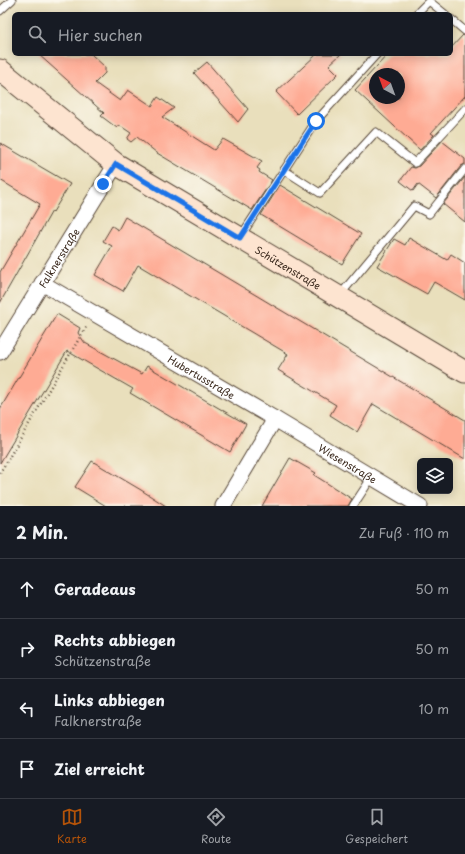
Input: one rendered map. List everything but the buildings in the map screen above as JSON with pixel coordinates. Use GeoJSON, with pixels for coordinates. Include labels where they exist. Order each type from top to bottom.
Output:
{"type":"FeatureCollection","features":[{"type":"Feature","properties":{"kind":"main road","name":"Schützenstraße"},"geometry":{"type":"LineString","coordinates":[[0,70],[116,164],[465,372]]}},
{"type":"Feature","properties":{"kind":"street","name":"Falknerstraße"},"geometry":{"type":"LineString","coordinates":[[0,352],[116,164]]}},
{"type":"Feature","properties":{"kind":"street","name":"Hubertusstraße"},"geometry":{"type":"LineString","coordinates":[[42,283],[275,419]]}},
{"type":"Feature","properties":{"kind":"street","name":"Wiesenstraße"},"geometry":{"type":"LineString","coordinates":[[275,419],[420,506]]}},
{"type":"Feature","properties":{"kind":"street"},"geometry":{"type":"LineString","coordinates":[[223,506],[275,419]]}},
{"type":"Feature","properties":{"kind":"lane"},"geometry":{"type":"LineString","coordinates":[[0,10],[12,0]]}},
{"type":"Feature","properties":{"kind":"lane"},"geometry":{"type":"LineString","coordinates":[[418,12],[429,1],[443,12]]}},
{"type":"Feature","properties":{"kind":"lane"},"geometry":{"type":"LineString","coordinates":[[453,21],[465,31]]}},
{"type":"Feature","properties":{"kind":"lane"},"geometry":{"type":"LineString","coordinates":[[240,238],[316,121],[375,56]]}},
{"type":"Feature","properties":{"kind":"lane"},"geometry":{"type":"LineString","coordinates":[[284,170],[320,193],[376,132],[415,163],[465,109]]}},
{"type":"Feature","properties":{"kind":"lane"},"geometry":{"type":"LineString","coordinates":[[339,297],[414,206],[429,214],[465,169]]}},
{"type":"Feature","properties":{"kind":"lane"},"geometry":{"type":"LineString","coordinates":[[353,506],[372,477]]}},
{"type":"Feature","properties":{"kind":"path"},"geometry":{"type":"LineString","coordinates":[[0,473],[94,313]]}},
{"type":"Feature","properties":{"kind":"route"},"geometry":{"type":"LineString","coordinates":[[103,184],[116,164],[240,238],[316,121]]}}]}
